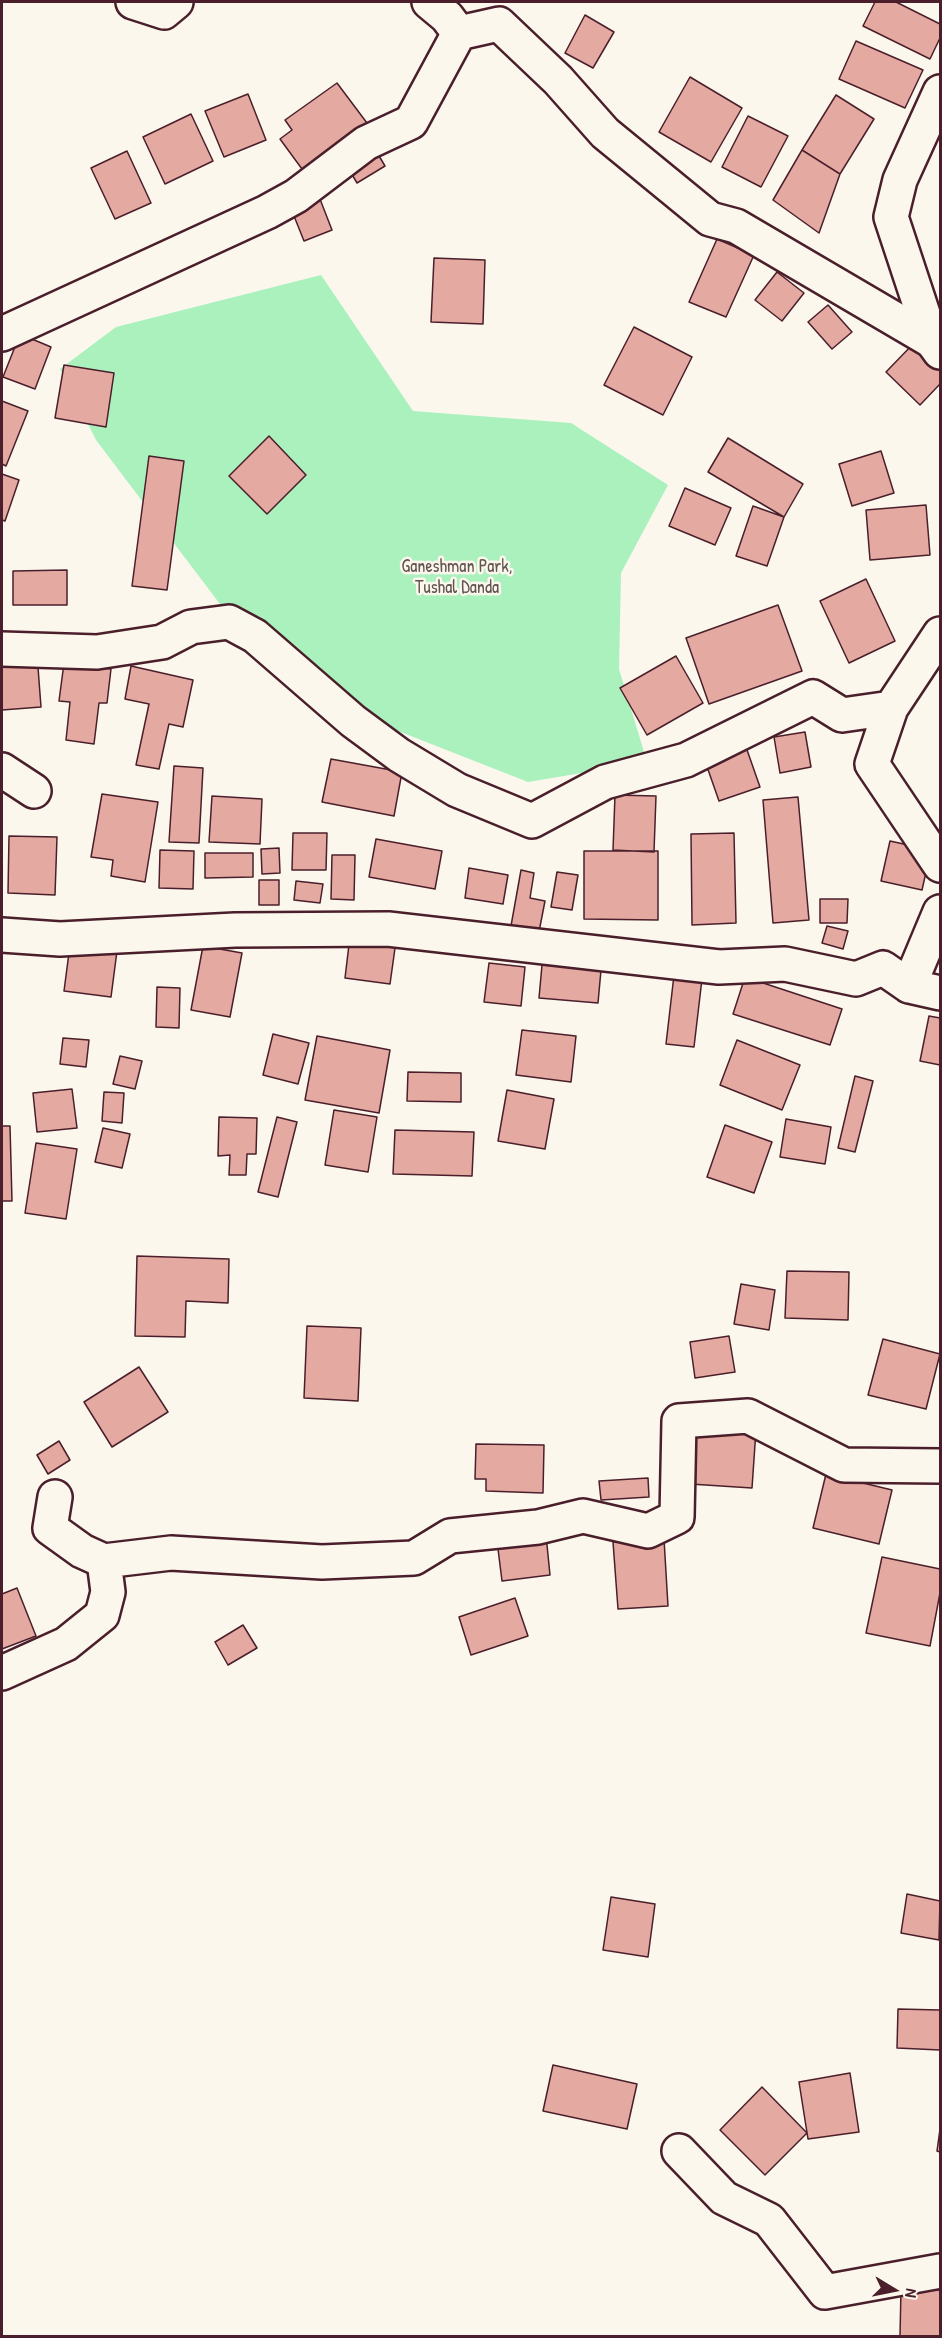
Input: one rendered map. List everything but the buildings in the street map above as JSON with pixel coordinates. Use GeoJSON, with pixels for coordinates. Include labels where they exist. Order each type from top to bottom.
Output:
{"type":"FeatureCollection","features":[{"type":"Feature","properties":{"kind":"street"},"geometry":{"type":"LineString","coordinates":[[133,2],[164,12],[176,2]]}},
{"type":"Feature","properties":{"kind":"street"},"geometry":{"type":"LineString","coordinates":[[429,2],[447,17],[459,33]]}},
{"type":"Feature","properties":{"kind":"street"},"geometry":{"type":"LineString","coordinates":[[2,334],[267,212],[296,196],[366,143],[411,122],[459,33],[500,24],[558,80],[605,133],[710,219],[736,226],[936,347]]}},
{"type":"Feature","properties":{"kind":"street"},"geometry":{"type":"LineString","coordinates":[[936,347],[891,217],[900,180],[940,92]]}},
{"type":"Feature","properties":{"kind":"street"},"geometry":{"type":"LineString","coordinates":[[2,649],[97,652],[162,642],[191,627],[229,622],[255,636],[353,721],[399,755],[457,790],[532,821],[604,782],[686,760],[813,697],[842,715],[891,708]]}},
{"type":"Feature","properties":{"kind":"street"},"geometry":{"type":"LineString","coordinates":[[940,634],[891,708],[872,764],[940,866]]}},
{"type":"Feature","properties":{"kind":"street"},"geometry":{"type":"LineString","coordinates":[[2,770],[33,791]]}},
{"type":"Feature","properties":{"kind":"street"},"geometry":{"type":"LineString","coordinates":[[909,986],[940,912]]}},
{"type":"Feature","properties":{"kind":"street"},"geometry":{"type":"LineString","coordinates":[[2,935],[60,939],[235,930],[388,929],[719,967],[784,964],[855,980],[883,968],[909,986],[940,993]]}},
{"type":"Feature","properties":{"kind":"street"},"geometry":{"type":"LineString","coordinates":[[55,1497],[50,1528],[82,1551],[105,1561],[171,1553],[322,1562],[414,1558],[450,1536],[538,1527],[583,1516],[648,1530],[677,1517],[678,1421],[748,1416],[844,1465],[940,1466]]}},
{"type":"Feature","properties":{"kind":"street"},"geometry":{"type":"LineString","coordinates":[[2,1673],[66,1644],[102,1615],[108,1592],[105,1561]]}},
{"type":"Feature","properties":{"kind":"street"},"geometry":{"type":"LineString","coordinates":[[679,2151],[724,2198],[769,2220],[825,2292],[940,2271]]}},
{"type":"Feature","properties":{"kind":"green space","name":"Ganeshman Park, Tushal Danda"},"geometry":{"type":"Polygon","coordinates":[[[321,275],[413,411],[571,423],[668,485],[621,573],[619,669],[647,762],[528,782],[393,729],[232,620],[96,440],[60,369],[116,327],[321,275]]]}}]}
